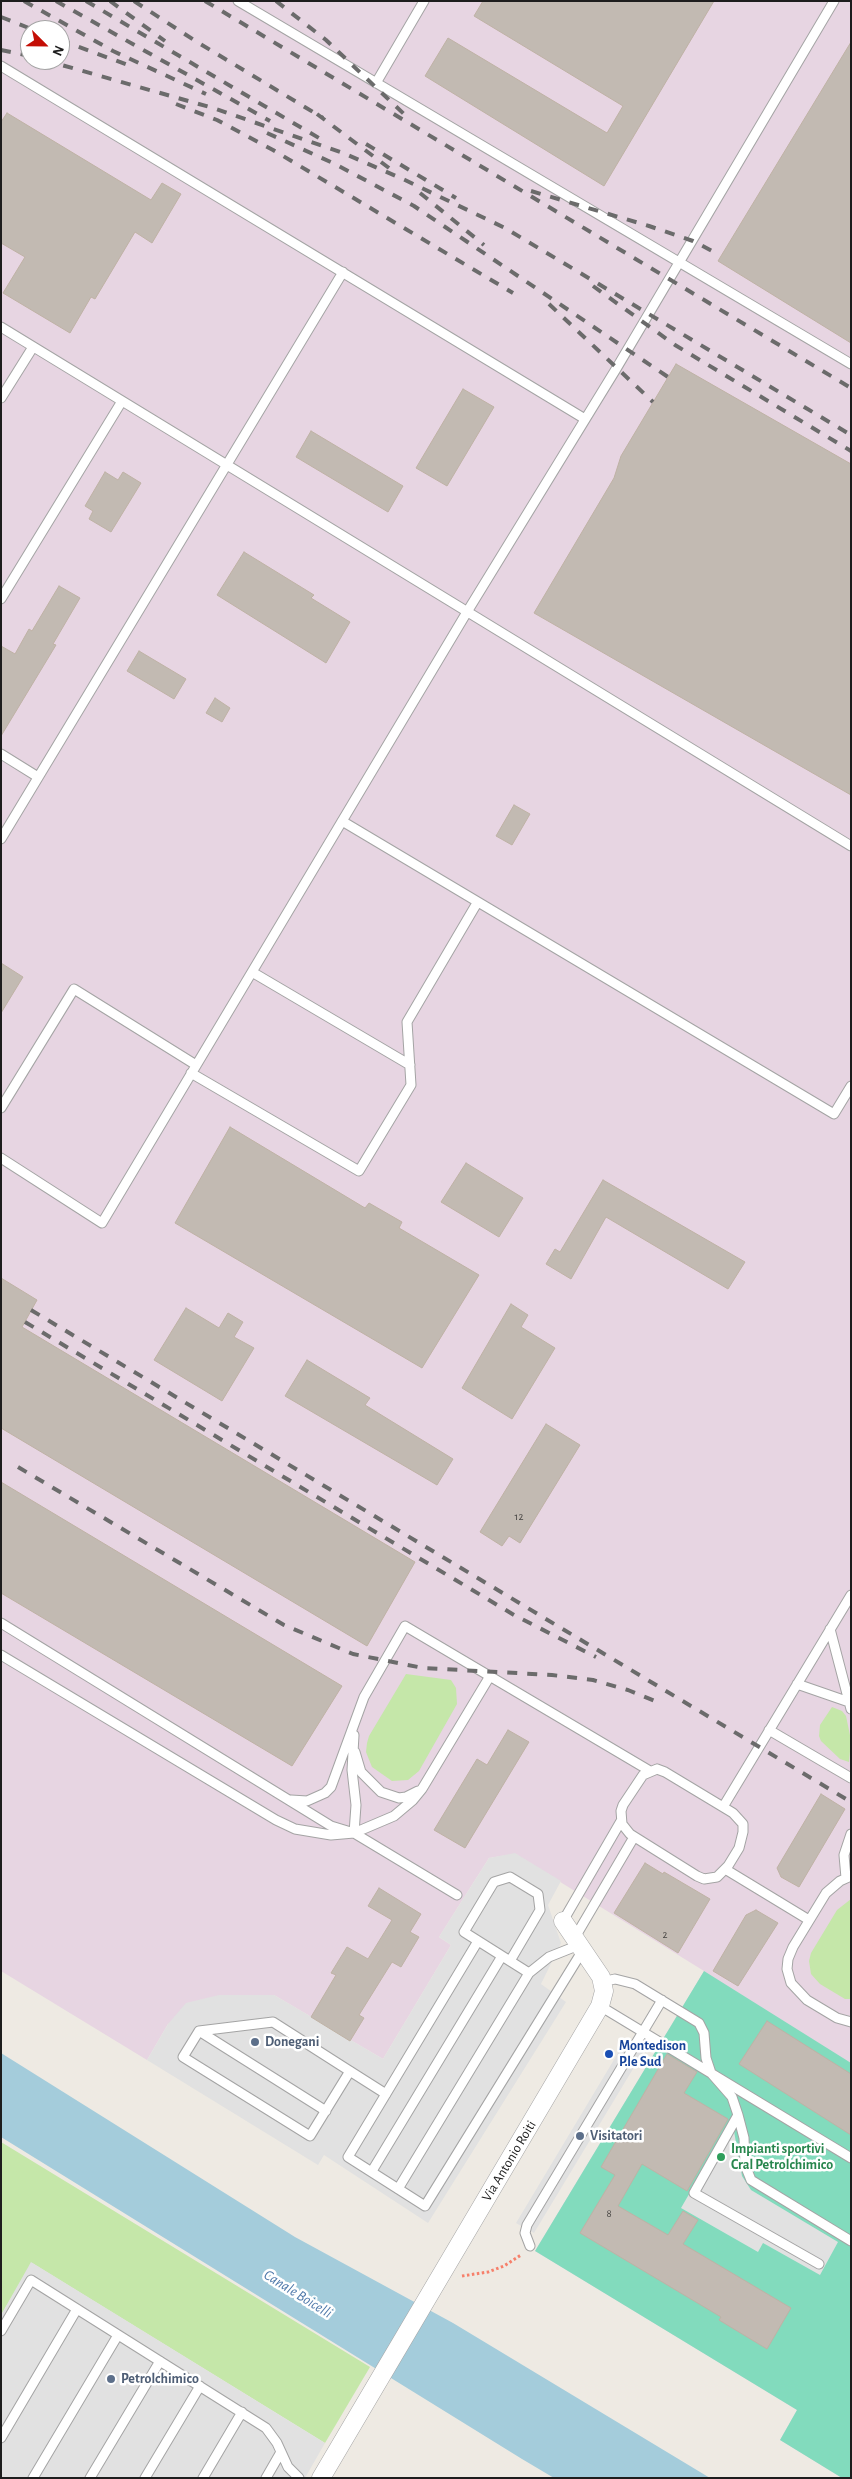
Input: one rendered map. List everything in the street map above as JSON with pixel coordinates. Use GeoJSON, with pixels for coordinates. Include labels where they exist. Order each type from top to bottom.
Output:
{"type":"FeatureCollection","features":[{"type":"Feature","properties":{"kind":"street"},"geometry":{"type":"LineString","coordinates":[[563,1921],[594,1964],[602,1982],[604,1991],[600,2006]]}},
{"type":"Feature","properties":{"kind":"street","name":"Via Antonio Roiti"},"geometry":{"type":"LineString","coordinates":[[321,2478],[600,2006]]}},
{"type":"Feature","properties":{"kind":"lane"},"geometry":{"type":"LineString","coordinates":[[238,1],[851,364]]}},
{"type":"Feature","properties":{"kind":"lane"},"geometry":{"type":"LineString","coordinates":[[376,83],[424,1]]}},
{"type":"Feature","properties":{"kind":"lane"},"geometry":{"type":"LineString","coordinates":[[1,1158],[102,1222],[467,612],[680,262],[834,1]]}},
{"type":"Feature","properties":{"kind":"lane"},"geometry":{"type":"LineString","coordinates":[[1,66],[585,419]]}},
{"type":"Feature","properties":{"kind":"lane"},"geometry":{"type":"LineString","coordinates":[[1,839],[343,272]]}},
{"type":"Feature","properties":{"kind":"lane"},"geometry":{"type":"LineString","coordinates":[[1,327],[851,846]]}},
{"type":"Feature","properties":{"kind":"lane"},"geometry":{"type":"LineString","coordinates":[[1,398],[33,346]]}},
{"type":"Feature","properties":{"kind":"lane"},"geometry":{"type":"LineString","coordinates":[[1,599],[122,401]]}},
{"type":"Feature","properties":{"kind":"lane"},"geometry":{"type":"LineString","coordinates":[[1,754],[38,777]]}},
{"type":"Feature","properties":{"kind":"lane"},"geometry":{"type":"LineString","coordinates":[[342,821],[834,1114],[851,1086]]}},
{"type":"Feature","properties":{"kind":"lane"},"geometry":{"type":"LineString","coordinates":[[191,1073],[359,1171],[411,1085],[407,1022],[477,902]]}},
{"type":"Feature","properties":{"kind":"lane"},"geometry":{"type":"LineString","coordinates":[[252,972],[410,1065]]}},
{"type":"Feature","properties":{"kind":"lane"},"geometry":{"type":"LineString","coordinates":[[1,1108],[74,989],[196,1065]]}},
{"type":"Feature","properties":{"kind":"lane"},"geometry":{"type":"LineString","coordinates":[[723,1807],[851,1594]]}},
{"type":"Feature","properties":{"kind":"lane"},"geometry":{"type":"LineString","coordinates":[[1,1624],[331,1826],[354,1833],[457,1895]]}},
{"type":"Feature","properties":{"kind":"lane"},"geometry":{"type":"LineString","coordinates":[[290,1800],[307,1801],[326,1793],[331,1787],[369,1687],[405,1626],[650,1771]]}},
{"type":"Feature","properties":{"kind":"lane"},"geometry":{"type":"LineString","coordinates":[[830,1629],[850,1705]]}},
{"type":"Feature","properties":{"kind":"lane"},"geometry":{"type":"LineString","coordinates":[[1,1655],[276,1820],[295,1829],[321,1834],[354,1833],[404,1810],[425,1785],[490,1676]]}},
{"type":"Feature","properties":{"kind":"lane"},"geometry":{"type":"LineString","coordinates":[[797,1684],[850,1705]]}},
{"type":"Feature","properties":{"kind":"lane"},"geometry":{"type":"LineString","coordinates":[[354,1833],[356,1805],[352,1770],[352,1745],[356,1720]]}},
{"type":"Feature","properties":{"kind":"lane"},"geometry":{"type":"LineString","coordinates":[[769,1730],[851,1778]]}},
{"type":"Feature","properties":{"kind":"lane"},"geometry":{"type":"LineString","coordinates":[[352,1745],[361,1772],[380,1792],[398,1798],[406,1797],[425,1785]]}},
{"type":"Feature","properties":{"kind":"lane"},"geometry":{"type":"LineString","coordinates":[[657,1769],[723,1807],[740,1819],[743,1832],[738,1848],[725,1869],[717,1877],[704,1879],[634,1836],[626,1830],[621,1821],[623,1805],[639,1780],[650,1771],[657,1769]]}},
{"type":"Feature","properties":{"kind":"lane"},"geometry":{"type":"LineString","coordinates":[[563,1921],[621,1821]]}},
{"type":"Feature","properties":{"kind":"lane"},"geometry":{"type":"LineString","coordinates":[[850,2023],[806,2000],[791,1983],[787,1969],[788,1959],[826,1893],[848,1877],[844,1855],[851,1834]]}},
{"type":"Feature","properties":{"kind":"lane"},"geometry":{"type":"LineString","coordinates":[[478,1941],[348,2157],[425,2206],[558,1991],[634,1836]]}},
{"type":"Feature","properties":{"kind":"lane"},"geometry":{"type":"LineString","coordinates":[[725,1869],[810,1920]]}},
{"type":"Feature","properties":{"kind":"lane"},"geometry":{"type":"LineString","coordinates":[[372,2171],[506,1958],[540,1910],[538,1894],[510,1877],[494,1882],[464,1932],[478,1941],[506,1958],[530,1973]]}},
{"type":"Feature","properties":{"kind":"lane"},"geometry":{"type":"LineString","coordinates":[[398,2189],[530,1973],[549,1957],[579,1945]]}},
{"type":"Feature","properties":{"kind":"lane"},"geometry":{"type":"LineString","coordinates":[[602,1982],[624,1980],[686,2014],[703,2028],[711,2073],[732,2098],[738,2116],[744,2138],[746,2165],[751,2180],[851,2241]]}},
{"type":"Feature","properties":{"kind":"lane"},"geometry":{"type":"LineString","coordinates":[[530,2246],[525,2233],[527,2225],[662,2000]]}},
{"type":"Feature","properties":{"kind":"lane"},"geometry":{"type":"LineString","coordinates":[[600,2006],[851,2158]]}},
{"type":"Feature","properties":{"kind":"lane"},"geometry":{"type":"LineString","coordinates":[[198,2031],[273,2022],[386,2094]]}},
{"type":"Feature","properties":{"kind":"lane"},"geometry":{"type":"LineString","coordinates":[[198,2031],[183,2057],[310,2136],[348,2070]]}},
{"type":"Feature","properties":{"kind":"lane"},"geometry":{"type":"LineString","coordinates":[[198,2031],[326,2111]]}},
{"type":"Feature","properties":{"kind":"lane"},"geometry":{"type":"LineString","coordinates":[[738,2116],[694,2193],[819,2264]]}},
{"type":"Feature","properties":{"kind":"lane"},"geometry":{"type":"LineString","coordinates":[[1,2332],[31,2280],[266,2428],[273,2435],[288,2467],[298,2478]]}},
{"type":"Feature","properties":{"kind":"lane"},"geometry":{"type":"LineString","coordinates":[[1,2438],[78,2309]]}},
{"type":"Feature","properties":{"kind":"lane"},"geometry":{"type":"LineString","coordinates":[[33,2478],[118,2335]]}},
{"type":"Feature","properties":{"kind":"lane"},"geometry":{"type":"LineString","coordinates":[[90,2478],[160,2361]]}},
{"type":"Feature","properties":{"kind":"lane"},"geometry":{"type":"LineString","coordinates":[[145,2478],[200,2386]]}},
{"type":"Feature","properties":{"kind":"lane"},"geometry":{"type":"LineString","coordinates":[[203,2478],[242,2412]]}},
{"type":"Feature","properties":{"kind":"lane"},"geometry":{"type":"LineString","coordinates":[[266,2478],[281,2452]]}},
{"type":"Feature","properties":{"kind":"path"},"geometry":{"type":"LineString","coordinates":[[439,2280],[488,2272],[504,2266],[530,2246]]}},
{"type":"Feature","properties":{"kind":"shaded area"},"geometry":{"type":"Polygon","coordinates":[[[1,1],[851,1],[851,2478],[842,2478],[780,2440],[797,2410],[535,2251],[704,1971],[515,1854],[489,1858],[439,1937],[451,1945],[383,2059],[274,1995],[168,2024],[147,2060],[1,1971],[1,1]]]}},
{"type":"Feature","properties":{"kind":"shaded area","name":"Donegani"},"geometry":{"type":"Polygon","coordinates":[[[515,1853],[561,1881],[548,1905],[561,1943],[541,1984],[566,2002],[428,2223],[324,2155],[318,2165],[147,2060],[168,2024],[186,2003],[219,1995],[274,1995],[383,2059],[451,1945],[439,1937],[489,1858],[515,1853]]]}},
{"type":"Feature","properties":{"kind":"shaded area","name":"Visitatori"},"geometry":{"type":"Polygon","coordinates":[[[627,2038],[645,2049],[534,2233],[516,2223],[627,2038]]]}},
{"type":"Feature","properties":{"kind":"shaded area"},"geometry":{"type":"Polygon","coordinates":[[[732,2120],[742,2176],[751,2190],[838,2242],[820,2275],[763,2243],[758,2252],[681,2208],[732,2120]]]}},
{"type":"Feature","properties":{"kind":"shaded area","name":"Petrolchimico"},"geometry":{"type":"Polygon","coordinates":[[[31,2262],[325,2443],[305,2478],[1,2478],[1,2315],[31,2262]]]}},
{"type":"Feature","properties":{"kind":"green space"},"geometry":{"type":"Polygon","coordinates":[[[406,1674],[451,1680],[456,1688],[457,1704],[419,1771],[408,1780],[392,1781],[372,1767],[366,1752],[367,1743],[369,1736],[406,1674]]]}},
{"type":"Feature","properties":{"kind":"green space"},"geometry":{"type":"Polygon","coordinates":[[[832,1707],[842,1711],[846,1716],[851,1740],[849,1762],[840,1759],[821,1741],[819,1736],[820,1725],[832,1707]]]}},
{"type":"Feature","properties":{"kind":"green space"},"geometry":{"type":"Polygon","coordinates":[[[851,1899],[851,1999],[845,1999],[820,1984],[811,1974],[809,1961],[811,1953],[837,1910],[851,1899]]]}},
{"type":"Feature","properties":{"kind":"green space","name":"Impianti sportivi Cral Petrolchimico"},"geometry":{"type":"Polygon","coordinates":[[[704,1971],[851,2063],[851,2478],[842,2478],[780,2440],[797,2410],[535,2251],[704,1971]]]}},
{"type":"Feature","properties":{"kind":"green space"},"geometry":{"type":"Polygon","coordinates":[[[1,2142],[370,2367],[325,2443],[32,2263],[1,2315],[1,2142]]]}},
{"type":"Feature","properties":{"kind":"water","name":"Canale Boicelli"},"geometry":{"type":"Polygon","coordinates":[[[1,2053],[295,2237],[453,2323],[710,2478],[554,2478],[522,2459],[1,2137],[1,2053]]]}},
{"type":"Feature","properties":{"kind":"building"},"geometry":{"type":"Polygon","coordinates":[[[483,1],[714,1],[604,186],[425,76],[448,38],[607,133],[623,106],[474,16],[483,1]]]}},
{"type":"Feature","properties":{"kind":"building"},"geometry":{"type":"Polygon","coordinates":[[[851,42],[851,343],[718,261],[851,42]]]}},
{"type":"Feature","properties":{"kind":"building"},"geometry":{"type":"Polygon","coordinates":[[[7,113],[151,200],[162,183],[181,194],[152,243],[135,232],[95,299],[91,297],[70,333],[3,293],[25,257],[1,243],[1,122],[7,113]]]}},
{"type":"Feature","properties":{"kind":"building"},"geometry":{"type":"Polygon","coordinates":[[[676,364],[851,464],[851,795],[534,613],[614,478],[621,456],[676,364]]]}},
{"type":"Feature","properties":{"kind":"building"},"geometry":{"type":"Polygon","coordinates":[[[463,389],[494,407],[447,486],[416,468],[463,389]]]}},
{"type":"Feature","properties":{"kind":"building"},"geometry":{"type":"Polygon","coordinates":[[[311,431],[403,486],[388,512],[296,457],[311,431]]]}},
{"type":"Feature","properties":{"kind":"building"},"geometry":{"type":"Polygon","coordinates":[[[105,472],[118,480],[123,472],[141,483],[111,532],[89,519],[93,511],[85,506],[105,472]]]}},
{"type":"Feature","properties":{"kind":"building"},"geometry":{"type":"Polygon","coordinates":[[[244,552],[314,595],[311,598],[350,622],[326,663],[217,595],[244,552]]]}},
{"type":"Feature","properties":{"kind":"building"},"geometry":{"type":"Polygon","coordinates":[[[59,586],[80,598],[53,644],[56,645],[1,736],[1,646],[15,654],[29,629],[32,631],[59,586]]]}},
{"type":"Feature","properties":{"kind":"building"},"geometry":{"type":"Polygon","coordinates":[[[139,651],[186,679],[174,699],[127,671],[139,651]]]}},
{"type":"Feature","properties":{"kind":"building"},"geometry":{"type":"Polygon","coordinates":[[[215,698],[230,708],[222,722],[206,713],[215,698]]]}},
{"type":"Feature","properties":{"kind":"building"},"geometry":{"type":"Polygon","coordinates":[[[514,805],[530,814],[512,845],[496,836],[514,805]]]}},
{"type":"Feature","properties":{"kind":"building"},"geometry":{"type":"Polygon","coordinates":[[[1,963],[23,977],[1,1013],[1,963]]]}},
{"type":"Feature","properties":{"kind":"building"},"geometry":{"type":"Polygon","coordinates":[[[230,1127],[365,1208],[369,1203],[402,1222],[399,1228],[479,1275],[422,1368],[175,1223],[230,1127]]]}},
{"type":"Feature","properties":{"kind":"building"},"geometry":{"type":"Polygon","coordinates":[[[466,1163],[523,1198],[499,1237],[441,1202],[466,1163]]]}},
{"type":"Feature","properties":{"kind":"building"},"geometry":{"type":"Polygon","coordinates":[[[603,1180],[745,1262],[728,1289],[606,1217],[571,1279],[546,1264],[555,1249],[560,1252],[603,1180]]]}},
{"type":"Feature","properties":{"kind":"building"},"geometry":{"type":"Polygon","coordinates":[[[1,1278],[37,1300],[22,1327],[415,1562],[367,1646],[1,1428],[1,1278]]]}},
{"type":"Feature","properties":{"kind":"building"},"geometry":{"type":"Polygon","coordinates":[[[511,1304],[528,1315],[521,1327],[555,1348],[512,1419],[462,1388],[511,1304]]]}},
{"type":"Feature","properties":{"kind":"building"},"geometry":{"type":"Polygon","coordinates":[[[186,1308],[219,1328],[228,1313],[243,1322],[234,1337],[254,1348],[222,1401],[154,1360],[186,1308]]]}},
{"type":"Feature","properties":{"kind":"building"},"geometry":{"type":"Polygon","coordinates":[[[307,1360],[370,1398],[365,1405],[453,1459],[437,1485],[285,1396],[307,1360]]]}},
{"type":"Feature","properties":{"kind":"building"},"geometry":{"type":"Polygon","coordinates":[[[546,1424],[580,1445],[520,1543],[509,1536],[502,1546],[480,1532],[546,1424]]]}},
{"type":"Feature","properties":{"kind":"building"},"geometry":{"type":"Polygon","coordinates":[[[1,1482],[342,1686],[292,1766],[1,1593],[1,1482]]]}},
{"type":"Feature","properties":{"kind":"building"},"geometry":{"type":"Polygon","coordinates":[[[508,1730],[529,1742],[465,1848],[434,1830],[477,1759],[487,1765],[508,1730]]]}},
{"type":"Feature","properties":{"kind":"building"},"geometry":{"type":"Polygon","coordinates":[[[821,1794],[845,1809],[799,1887],[781,1877],[777,1868],[821,1794]]]}},
{"type":"Feature","properties":{"kind":"building"},"geometry":{"type":"Polygon","coordinates":[[[645,1863],[710,1899],[678,1953],[614,1913],[645,1863]]]}},
{"type":"Feature","properties":{"kind":"building"},"geometry":{"type":"Polygon","coordinates":[[[379,1888],[421,1914],[410,1932],[419,1937],[401,1967],[392,1962],[359,2015],[364,2018],[350,2041],[311,2017],[336,1975],[331,1973],[347,1947],[368,1959],[392,1920],[368,1906],[379,1888]]]}},
{"type":"Feature","properties":{"kind":"building"},"geometry":{"type":"Polygon","coordinates":[[[756,1910],[778,1923],[738,1986],[713,1971],[746,1915],[756,1910]]]}},
{"type":"Feature","properties":{"kind":"building"},"geometry":{"type":"Polygon","coordinates":[[[767,2021],[851,2074],[851,2135],[739,2064],[767,2021]]]}},
{"type":"Feature","properties":{"kind":"building"},"geometry":{"type":"Polygon","coordinates":[[[667,2054],[697,2072],[684,2093],[728,2119],[687,2191],[642,2164],[618,2206],[668,2235],[683,2211],[698,2220],[683,2244],[791,2308],[767,2349],[719,2320],[721,2317],[580,2233],[615,2175],[601,2167],[667,2054]]]}},
{"type":"Feature","properties":{"kind":"railway"},"geometry":{"type":"LineString","coordinates":[[24,1],[113,51],[206,94]]}},
{"type":"Feature","properties":{"kind":"railway"},"geometry":{"type":"LineString","coordinates":[[56,1],[270,121]]}},
{"type":"Feature","properties":{"kind":"railway"},"geometry":{"type":"LineString","coordinates":[[86,1],[324,141]]}},
{"type":"Feature","properties":{"kind":"railway"},"geometry":{"type":"LineString","coordinates":[[110,1],[165,41]]}},
{"type":"Feature","properties":{"kind":"railway"},"geometry":{"type":"LineString","coordinates":[[134,1],[197,42],[323,118]]}},
{"type":"Feature","properties":{"kind":"railway"},"geometry":{"type":"LineString","coordinates":[[205,1],[851,388]]}},
{"type":"Feature","properties":{"kind":"railway"},"geometry":{"type":"LineString","coordinates":[[276,1],[326,40],[405,115]]}},
{"type":"Feature","properties":{"kind":"railway"},"geometry":{"type":"LineString","coordinates":[[1,17],[20,24]]}},
{"type":"Feature","properties":{"kind":"railway"},"geometry":{"type":"LineString","coordinates":[[70,44],[128,65]]}},
{"type":"Feature","properties":{"kind":"railway"},"geometry":{"type":"LineString","coordinates":[[1,50],[20,54]]}},
{"type":"Feature","properties":{"kind":"railway"},"geometry":{"type":"LineString","coordinates":[[70,67],[213,108],[343,153],[405,180],[505,228],[851,435]]}},
{"type":"Feature","properties":{"kind":"railway"},"geometry":{"type":"LineString","coordinates":[[176,104],[217,120],[273,150],[513,293]]}},
{"type":"Feature","properties":{"kind":"railway"},"geometry":{"type":"LineString","coordinates":[[317,114],[389,168]]}},
{"type":"Feature","properties":{"kind":"railway"},"geometry":{"type":"LineString","coordinates":[[267,133],[335,164],[414,206],[668,377]]}},
{"type":"Feature","properties":{"kind":"railway"},"geometry":{"type":"LineString","coordinates":[[366,144],[456,198]]}},
{"type":"Feature","properties":{"kind":"railway"},"geometry":{"type":"LineString","coordinates":[[531,191],[649,226],[693,241],[718,254]]}},
{"type":"Feature","properties":{"kind":"railway"},"geometry":{"type":"LineString","coordinates":[[420,193],[484,245]]}},
{"type":"Feature","properties":{"kind":"railway"},"geometry":{"type":"LineString","coordinates":[[593,286],[675,345],[851,451]]}},
{"type":"Feature","properties":{"kind":"railway"},"geometry":{"type":"LineString","coordinates":[[549,304],[653,402]]}},
{"type":"Feature","properties":{"kind":"railway"},"geometry":{"type":"LineString","coordinates":[[31,1310],[851,1802]]}},
{"type":"Feature","properties":{"kind":"railway"},"geometry":{"type":"LineString","coordinates":[[25,1322],[514,1615],[596,1657]]}},
{"type":"Feature","properties":{"kind":"railway"},"geometry":{"type":"LineString","coordinates":[[18,1467],[284,1625],[353,1654],[423,1668],[552,1675],[593,1680],[628,1690],[662,1704]]}},
{"type":"Feature","properties":{"kind":"place","name":"Donegani"},"geometry":{"type":"Point","coordinates":[255,2042]}},
{"type":"Feature","properties":{"kind":"place","name":"Montedison P.le Sud"},"geometry":{"type":"Point","coordinates":[609,2054]}},
{"type":"Feature","properties":{"kind":"place","name":"Visitatori"},"geometry":{"type":"Point","coordinates":[580,2136]}},
{"type":"Feature","properties":{"kind":"place","name":"Impianti sportivi Cral Petrolchimico"},"geometry":{"type":"Point","coordinates":[721,2157]}},
{"type":"Feature","properties":{"kind":"place","name":"Petrolchimico"},"geometry":{"type":"Point","coordinates":[111,2379]}}]}
